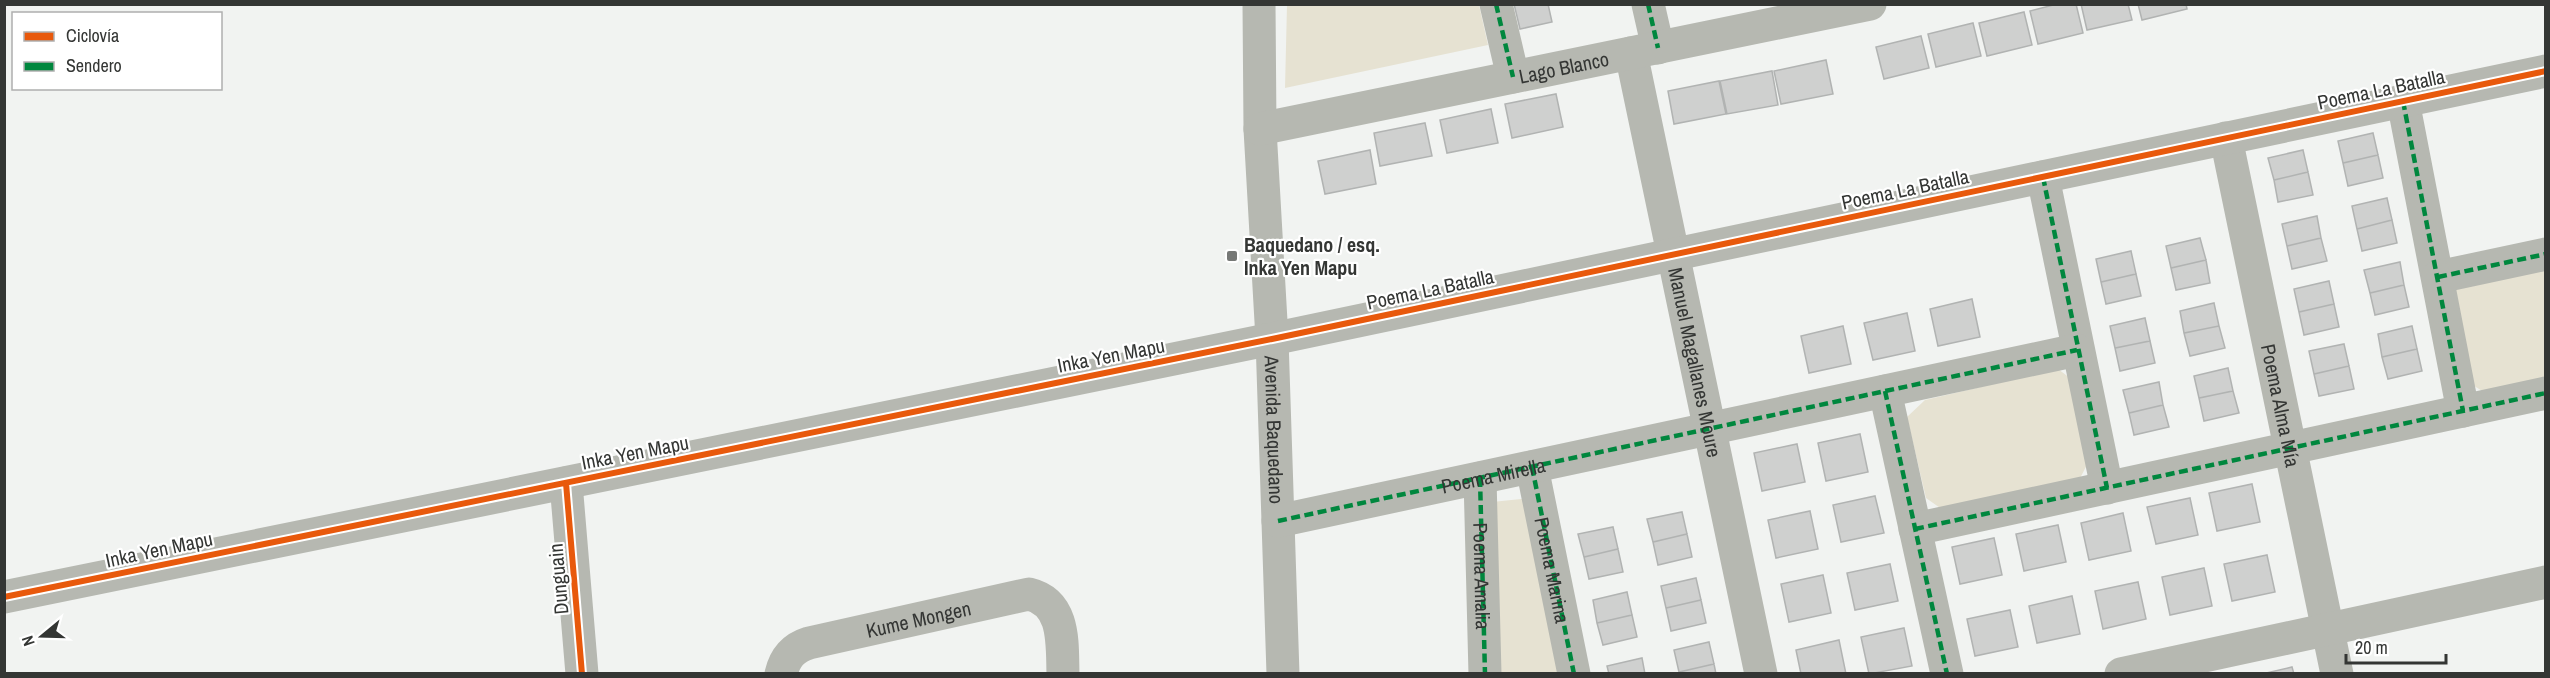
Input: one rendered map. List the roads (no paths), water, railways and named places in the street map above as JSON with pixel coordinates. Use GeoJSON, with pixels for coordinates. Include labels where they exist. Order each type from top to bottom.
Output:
{"type":"FeatureCollection","features":[{"type":"Feature","properties":{"kind":"street","name":"Avenida Baquedano"},"geometry":{"type":"LineString","coordinates":[[1259,4],[1260,129],[1272,339],[1283,674]]}},
{"type":"Feature","properties":{"kind":"street"},"geometry":{"type":"LineString","coordinates":[[1496,4],[1513,77]]}},
{"type":"Feature","properties":{"kind":"street","name":"Manuel Magallanes Moure"},"geometry":{"type":"LineString","coordinates":[[1648,4],[1644,50],[1673,255],[1761,674]]}},
{"type":"Feature","properties":{"kind":"street","name":"Lago Blanco"},"geometry":{"type":"LineString","coordinates":[[1260,129],[1849,7]]}},
{"type":"Feature","properties":{"kind":"street","name":"Poema La Batalla"},"geometry":{"type":"LineString","coordinates":[[1272,339],[2546,71]]}},
{"type":"Feature","properties":{"kind":"street"},"geometry":{"type":"LineString","coordinates":[[2403,101],[2463,411]]}},
{"type":"Feature","properties":{"kind":"street","name":"Poema Alma Mía"},"geometry":{"type":"LineString","coordinates":[[2226,138],[2337,674]]}},
{"type":"Feature","properties":{"kind":"street"},"geometry":{"type":"LineString","coordinates":[[2043,177],[2107,488]]}},
{"type":"Feature","properties":{"kind":"street"},"geometry":{"type":"LineString","coordinates":[[2438,277],[2546,254]]}},
{"type":"Feature","properties":{"kind":"street","name":"Inka Yen Mapu"},"geometry":{"type":"LineString","coordinates":[[4,597],[1272,339]]}},
{"type":"Feature","properties":{"kind":"street","name":"Poema Mirella"},"geometry":{"type":"LineString","coordinates":[[1278,521],[2078,350]]}},
{"type":"Feature","properties":{"kind":"street"},"geometry":{"type":"LineString","coordinates":[[1884,391],[1947,674]]}},
{"type":"Feature","properties":{"kind":"street"},"geometry":{"type":"LineString","coordinates":[[1915,529],[2546,393]]}},
{"type":"Feature","properties":{"kind":"street","name":"Poema Marina"},"geometry":{"type":"LineString","coordinates":[[1532,467],[1574,674]]}},
{"type":"Feature","properties":{"kind":"street","name":"Poema Amalia"},"geometry":{"type":"LineString","coordinates":[[1480,478],[1485,674]]}},
{"type":"Feature","properties":{"kind":"street","name":"Dunguain"},"geometry":{"type":"LineString","coordinates":[[566,483],[582,674]]}},
{"type":"Feature","properties":{"kind":"street"},"geometry":{"type":"LineString","coordinates":[[2121,674],[2546,582]]}},
{"type":"Feature","properties":{"kind":"street","name":"Kume Mongen"},"geometry":{"type":"LineString","coordinates":[[784,664],[800,646],[809,643],[1019,595],[1036,596],[1049,604],[1060,624],[1063,674]]}},
{"type":"Feature","properties":{"kind":"place","name":"Baquedano / esq. Inka Yen Mapu"},"geometry":{"type":"Point","coordinates":[1232,256]}}]}
